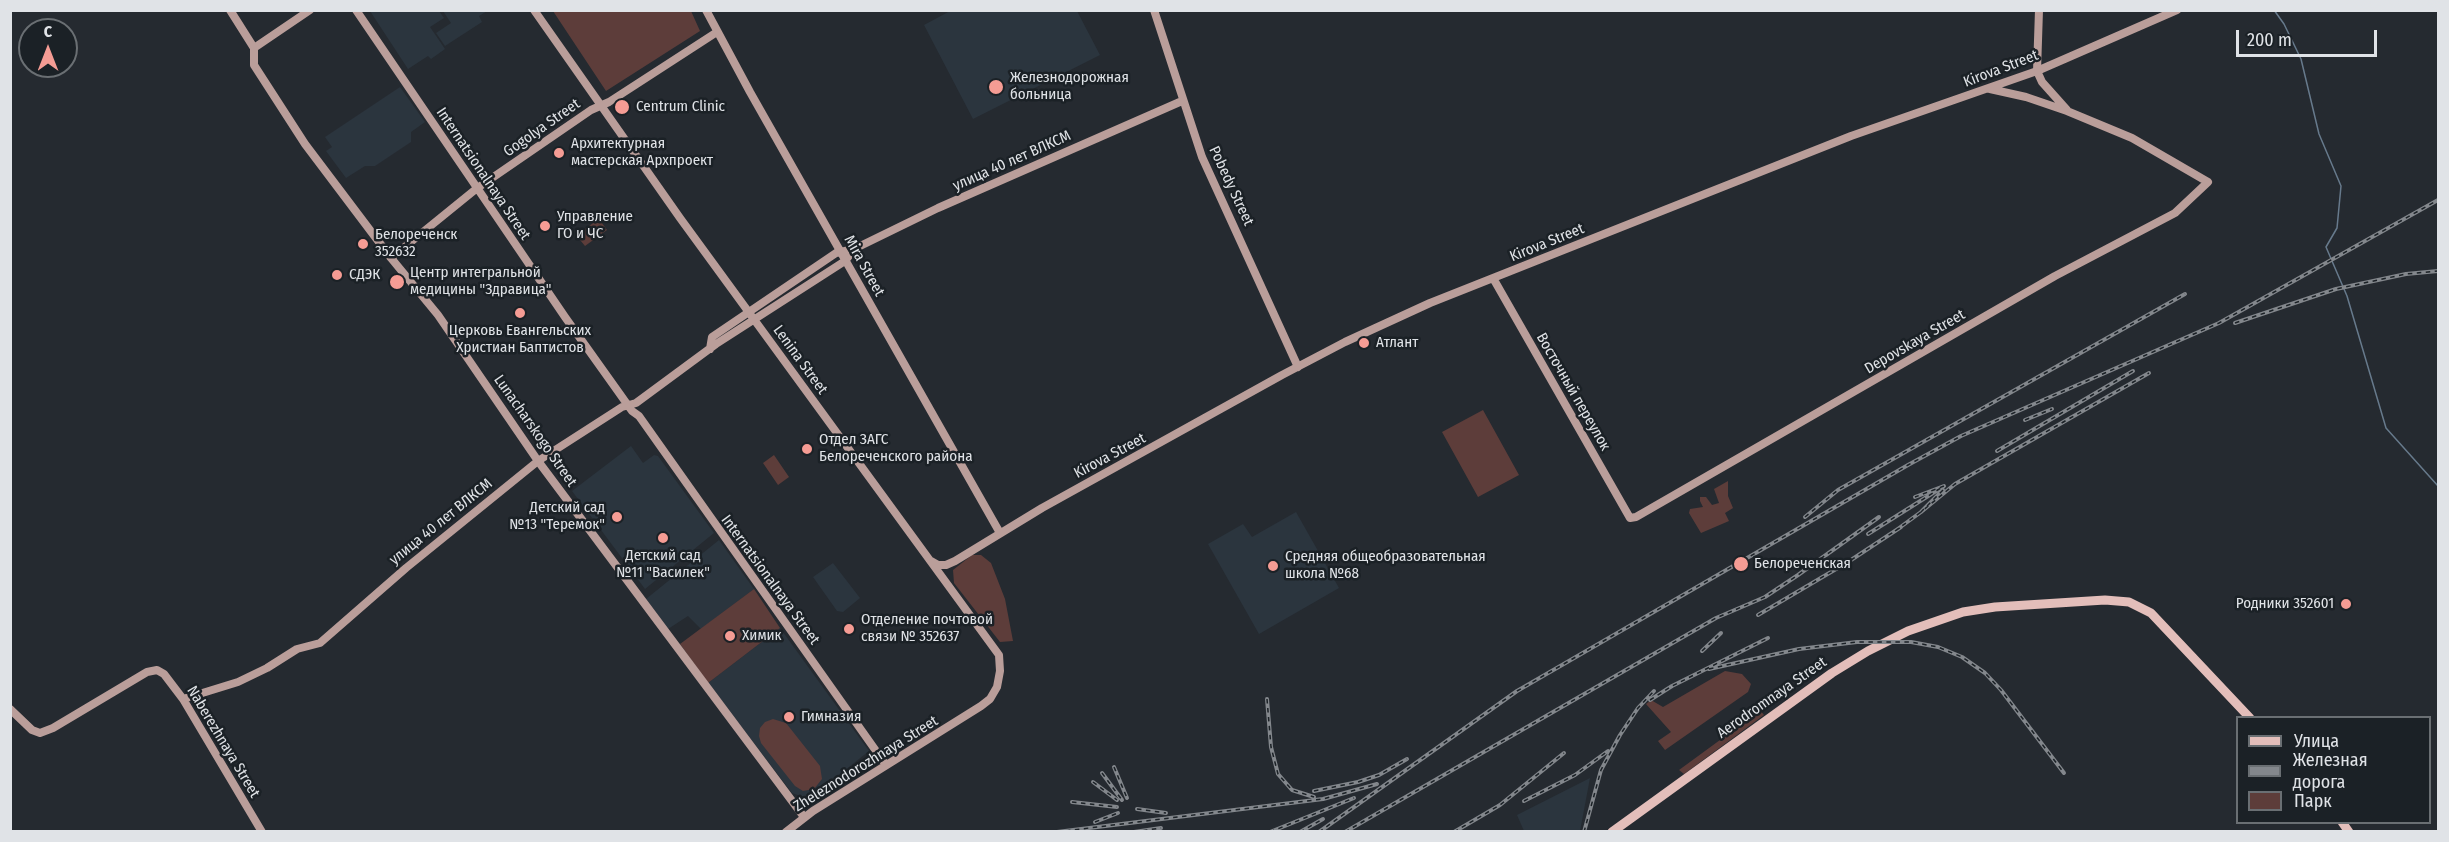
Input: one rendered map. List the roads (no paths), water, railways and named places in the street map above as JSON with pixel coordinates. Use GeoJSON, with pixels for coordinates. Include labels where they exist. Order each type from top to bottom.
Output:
{"type":"FeatureCollection","features":[{"type":"Feature","properties":{"kind":"main road","name":"Aerodromnaya Street"},"geometry":{"type":"LineString","coordinates":[[1612,831],[1832,674],[1868,651],[1908,631],[1963,612],[1995,607],[2105,600],[2129,602],[2151,613],[2249,716]]}},
{"type":"Feature","properties":{"kind":"street","name":"Lunacharskogo Street"},"geometry":{"type":"LineString","coordinates":[[230,10],[254,51],[254,65],[305,144],[391,258],[438,315],[538,460],[804,817]]}},
{"type":"Feature","properties":{"kind":"street"},"geometry":{"type":"LineString","coordinates":[[254,51],[310,10]]}},
{"type":"Feature","properties":{"kind":"street","name":"Internatsionalnaya Street"},"geometry":{"type":"LineString","coordinates":[[356,10],[476,189],[630,408],[639,416],[884,766]]}},
{"type":"Feature","properties":{"kind":"street","name":"Lenina Street"},"geometry":{"type":"LineString","coordinates":[[534,10],[600,106],[748,311],[995,647],[1000,663],[997,687],[990,699],[960,720]]}},
{"type":"Feature","properties":{"kind":"street","name":"Mira Street"},"geometry":{"type":"LineString","coordinates":[[706,10],[845,261],[1000,533]]}},
{"type":"Feature","properties":{"kind":"street","name":"Pobedy Street"},"geometry":{"type":"LineString","coordinates":[[1154,10],[1202,157],[1299,367]]}},
{"type":"Feature","properties":{"kind":"street"},"geometry":{"type":"LineString","coordinates":[[2038,10],[2037,70],[2043,82],[2067,111]]}},
{"type":"Feature","properties":{"kind":"street","name":"Kirova Street"},"geometry":{"type":"LineString","coordinates":[[955,561],[1000,533],[1345,342],[1430,303],[1840,140],[1989,89],[2177,10]]}},
{"type":"Feature","properties":{"kind":"street","name":"Gogolya Street"},"geometry":{"type":"LineString","coordinates":[[391,258],[476,189],[586,114],[717,32]]}},
{"type":"Feature","properties":{"kind":"street"},"geometry":{"type":"LineString","coordinates":[[1989,89],[2026,97],[2067,111]]}},
{"type":"Feature","properties":{"kind":"street","name":"улица 40 лет ВЛКСМ"},"geometry":{"type":"LineString","coordinates":[[710,349],[712,338],[748,311],[840,251],[854,249],[938,208],[1182,101]]}},
{"type":"Feature","properties":{"kind":"street","name":"Depovskaya Street"},"geometry":{"type":"LineString","coordinates":[[1630,518],[1676,495],[2055,276],[2175,213],[2208,182],[2132,138],[2067,111]]}},
{"type":"Feature","properties":{"kind":"street","name":"улица 40 лет ВЛКСМ"},"geometry":{"type":"LineString","coordinates":[[183,699],[238,682],[297,650],[320,643],[406,568],[538,460],[630,408],[710,349],[845,261],[854,249]]}},
{"type":"Feature","properties":{"kind":"street","name":"Восточный переулок"},"geometry":{"type":"LineString","coordinates":[[1493,278],[1630,518]]}},
{"type":"Feature","properties":{"kind":"street"},"geometry":{"type":"LineString","coordinates":[[931,561],[938,565],[946,565],[955,561]]}},
{"type":"Feature","properties":{"kind":"street"},"geometry":{"type":"LineString","coordinates":[[951,588],[949,570],[955,561]]}},
{"type":"Feature","properties":{"kind":"street","name":"Naberezhnaya Street"},"geometry":{"type":"LineString","coordinates":[[10,709],[32,730],[40,733],[53,728],[147,672],[157,670],[164,674],[183,699],[262,831]]}},
{"type":"Feature","properties":{"kind":"street","name":"Zheleznodorozhnaya Street"},"geometry":{"type":"LineString","coordinates":[[786,831],[804,817],[960,720]]}},
{"type":"Feature","properties":{"kind":"waterway"},"geometry":{"type":"LineString","coordinates":[[2274,10],[2284,24],[2301,59],[2319,134],[2341,186],[2337,228],[2326,247],[2347,296],[2386,428],[2438,486]]}},
{"type":"Feature","properties":{"kind":"railway"},"geometry":{"type":"LineString","coordinates":[[1319,832],[1517,691],[1908,465],[1961,436],[2219,323],[2438,200]]}},
{"type":"Feature","properties":{"kind":"railway"},"geometry":{"type":"LineString","coordinates":[[2235,323],[2336,289],[2406,274],[2438,271]]}},
{"type":"Feature","properties":{"kind":"railway"},"geometry":{"type":"LineString","coordinates":[[1805,517],[1838,490],[2185,294]]}},
{"type":"Feature","properties":{"kind":"railway"},"geometry":{"type":"LineString","coordinates":[[1997,451],[2133,371]]}},
{"type":"Feature","properties":{"kind":"railway"},"geometry":{"type":"LineString","coordinates":[[1943,490],[1921,512],[1955,484],[2149,373]]}},
{"type":"Feature","properties":{"kind":"railway"},"geometry":{"type":"LineString","coordinates":[[2025,420],[2052,409]]}},
{"type":"Feature","properties":{"kind":"railway"},"geometry":{"type":"LineString","coordinates":[[1868,534],[1944,486],[1915,497]]}},
{"type":"Feature","properties":{"kind":"railway"},"geometry":{"type":"LineString","coordinates":[[1895,531],[1921,512]]}},
{"type":"Feature","properties":{"kind":"railway"},"geometry":{"type":"LineString","coordinates":[[1345,832],[1716,618],[1765,597],[1879,517]]}},
{"type":"Feature","properties":{"kind":"railway"},"geometry":{"type":"LineString","coordinates":[[1758,615],[1848,562],[1901,527]]}},
{"type":"Feature","properties":{"kind":"railway"},"geometry":{"type":"LineString","coordinates":[[1702,651],[1721,633]]}},
{"type":"Feature","properties":{"kind":"railway"},"geometry":{"type":"LineString","coordinates":[[1650,700],[1672,686],[1768,638]]}},
{"type":"Feature","properties":{"kind":"railway"},"geometry":{"type":"LineString","coordinates":[[1709,669],[1799,649],[1857,642],[1911,642],[1938,647],[1962,657],[1985,673],[2001,690],[2064,773]]}},
{"type":"Feature","properties":{"kind":"railway"},"geometry":{"type":"LineString","coordinates":[[1584,832],[1601,770],[1638,708],[1654,691]]}},
{"type":"Feature","properties":{"kind":"railway"},"geometry":{"type":"LineString","coordinates":[[1267,699],[1271,747],[1278,774],[1292,790],[1314,797]]}},
{"type":"Feature","properties":{"kind":"railway"},"geometry":{"type":"LineString","coordinates":[[1524,801],[1575,775],[1608,751]]}},
{"type":"Feature","properties":{"kind":"railway"},"geometry":{"type":"LineString","coordinates":[[1454,832],[1500,805],[1564,753]]}},
{"type":"Feature","properties":{"kind":"railway"},"geometry":{"type":"LineString","coordinates":[[1314,791],[1379,775],[1407,759]]}},
{"type":"Feature","properties":{"kind":"railway"},"geometry":{"type":"LineString","coordinates":[[1114,767],[1127,798]]}},
{"type":"Feature","properties":{"kind":"railway"},"geometry":{"type":"LineString","coordinates":[[1102,773],[1122,800]]}},
{"type":"Feature","properties":{"kind":"railway"},"geometry":{"type":"LineString","coordinates":[[1093,782],[1117,800]]}},
{"type":"Feature","properties":{"kind":"railway"},"geometry":{"type":"LineString","coordinates":[[1057,832],[1323,799],[1377,784]]}},
{"type":"Feature","properties":{"kind":"railway"},"geometry":{"type":"LineString","coordinates":[[1270,832],[1354,798]]}},
{"type":"Feature","properties":{"kind":"railway"},"geometry":{"type":"LineString","coordinates":[[1072,802],[1117,807]]}},
{"type":"Feature","properties":{"kind":"railway"},"geometry":{"type":"LineString","coordinates":[[1137,809],[1166,813]]}},
{"type":"Feature","properties":{"kind":"railway"},"geometry":{"type":"LineString","coordinates":[[1095,822],[1118,813]]}},
{"type":"Feature","properties":{"kind":"railway"},"geometry":{"type":"LineString","coordinates":[[1300,832],[1323,819]]}},
{"type":"Feature","properties":{"kind":"railway"},"geometry":{"type":"LineString","coordinates":[[1134,832],[1161,828]]}},
{"type":"Feature","properties":{"kind":"place","name":"Железнодорожная больница"},"geometry":{"type":"Point","coordinates":[996,87]}},
{"type":"Feature","properties":{"kind":"place","name":"Centrum Clinic"},"geometry":{"type":"Point","coordinates":[622,107]}},
{"type":"Feature","properties":{"kind":"place","name":"Архитектурная мастерская Архпроект"},"geometry":{"type":"Point","coordinates":[559,153]}},
{"type":"Feature","properties":{"kind":"place","name":"Управление ГО и ЧС"},"geometry":{"type":"Point","coordinates":[545,226]}},
{"type":"Feature","properties":{"kind":"place","name":"Белореченск 352632"},"geometry":{"type":"Point","coordinates":[363,244]}},
{"type":"Feature","properties":{"kind":"place","name":"СДЭК"},"geometry":{"type":"Point","coordinates":[337,275]}},
{"type":"Feature","properties":{"kind":"place","name":"Центр интегральной медицины \"Здравица\""},"geometry":{"type":"Point","coordinates":[397,282]}},
{"type":"Feature","properties":{"kind":"place","name":"Церковь Евангельских Христиан Баптистов"},"geometry":{"type":"Point","coordinates":[520,313]}},
{"type":"Feature","properties":{"kind":"place","name":"Атлант"},"geometry":{"type":"Point","coordinates":[1364,343]}},
{"type":"Feature","properties":{"kind":"place","name":"Отдел ЗАГС Белореченского района"},"geometry":{"type":"Point","coordinates":[807,449]}},
{"type":"Feature","properties":{"kind":"place","name":"Детский сад №13 \"Теремок\""},"geometry":{"type":"Point","coordinates":[617,517]}},
{"type":"Feature","properties":{"kind":"place","name":"Детский сад №11 \"Василек\""},"geometry":{"type":"Point","coordinates":[663,538]}},
{"type":"Feature","properties":{"kind":"place","name":"Белореченская"},"geometry":{"type":"Point","coordinates":[1741,564]}},
{"type":"Feature","properties":{"kind":"place","name":"Средняя общеобразовательная школа №68"},"geometry":{"type":"Point","coordinates":[1273,566]}},
{"type":"Feature","properties":{"kind":"place","name":"Родники 352601"},"geometry":{"type":"Point","coordinates":[2346,604]}},
{"type":"Feature","properties":{"kind":"place","name":"Отделение почтовой связи № 352637"},"geometry":{"type":"Point","coordinates":[849,629]}},
{"type":"Feature","properties":{"kind":"place","name":"Химик"},"geometry":{"type":"Point","coordinates":[730,636]}},
{"type":"Feature","properties":{"kind":"place","name":"Гимназия"},"geometry":{"type":"Point","coordinates":[789,717]}}]}
